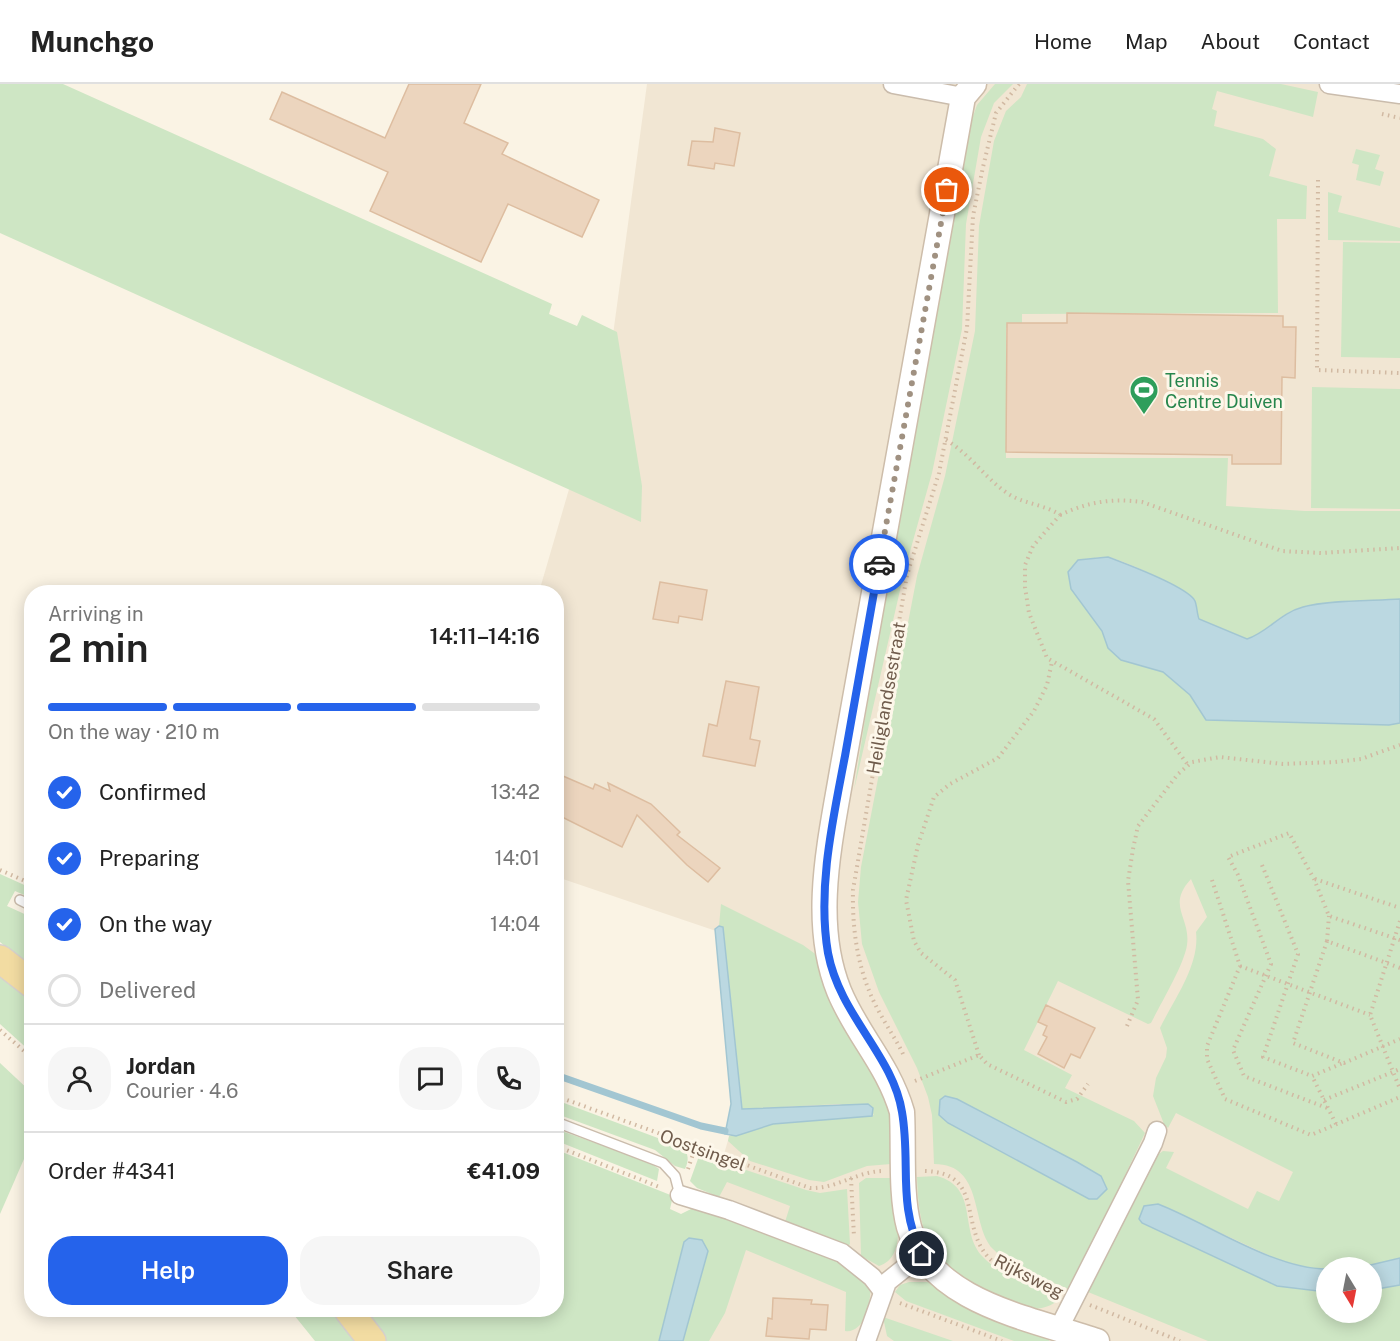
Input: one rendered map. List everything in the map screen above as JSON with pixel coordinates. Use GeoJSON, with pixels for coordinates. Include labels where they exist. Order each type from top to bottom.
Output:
{"type":"FeatureCollection","features":[{"type":"Feature","properties":{"kind":"main road"},"geometry":{"type":"LineString","coordinates":[[0,959],[24,978]]}},
{"type":"Feature","properties":{"kind":"main road"},"geometry":{"type":"LineString","coordinates":[[353,1317],[372,1341]]}},
{"type":"Feature","properties":{"kind":"street","name":"Heiliglandsestraat"},"geometry":{"type":"LineString","coordinates":[[893,84],[969,91],[834,816],[825,897],[829,954],[839,992],[890,1076],[902,1112],[906,1209],[909,1226],[922,1254]]}},
{"type":"Feature","properties":{"kind":"street"},"geometry":{"type":"LineString","coordinates":[[1329,84],[1400,94]]}},
{"type":"Feature","properties":{"kind":"street","name":"Rijksweg"},"geometry":{"type":"LineString","coordinates":[[1059,1328],[1157,1131]]}},
{"type":"Feature","properties":{"kind":"street"},"geometry":{"type":"LineString","coordinates":[[680,1195],[796,1234],[855,1262],[882,1290]]}},
{"type":"Feature","properties":{"kind":"street"},"geometry":{"type":"LineString","coordinates":[[866,1341],[882,1290],[893,1276],[922,1254]]}},
{"type":"Feature","properties":{"kind":"street","name":"Rijksweg"},"geometry":{"type":"LineString","coordinates":[[922,1254],[944,1280],[976,1300],[1096,1341]]}},
{"type":"Feature","properties":{"kind":"lane"},"geometry":{"type":"LineString","coordinates":[[20,900],[24,902]]}},
{"type":"Feature","properties":{"kind":"lane"},"geometry":{"type":"LineString","coordinates":[[564,1125],[663,1163],[675,1176],[680,1195]]}},
{"type":"Feature","properties":{"kind":"path","name":"Heiliglandsestraat"},"geometry":{"type":"LineString","coordinates":[[907,1061],[881,1017],[859,965],[852,915],[853,890],[907,575],[939,473],[968,328],[973,216],[983,167],[996,113],[1019,84]]}},
{"type":"Feature","properties":{"kind":"path"},"geometry":{"type":"LineString","coordinates":[[1318,180],[1317,370],[1400,373]]}},
{"type":"Feature","properties":{"kind":"path"},"geometry":{"type":"LineString","coordinates":[[946,440],[968,454],[1009,494],[1027,503],[1049,508],[1060,515]]}},
{"type":"Feature","properties":{"kind":"path"},"geometry":{"type":"LineString","coordinates":[[1188,765],[1154,719],[1047,658],[1029,613],[1025,587],[1025,565],[1033,546],[1060,515],[1083,504],[1124,499],[1152,505],[1282,551],[1321,553],[1400,548]]}},
{"type":"Feature","properties":{"kind":"path"},"geometry":{"type":"LineString","coordinates":[[1052,662],[1047,685],[1034,711],[998,758],[950,784],[934,797],[918,845],[906,900],[914,941],[921,953],[955,980],[979,1055],[987,1064],[1066,1102],[1077,1099],[1088,1084]]}},
{"type":"Feature","properties":{"kind":"path"},"geometry":{"type":"LineString","coordinates":[[1127,1026],[1138,1000],[1128,881],[1138,826],[1178,774],[1192,762],[1220,757],[1283,764],[1335,762],[1360,759],[1400,745]]}},
{"type":"Feature","properties":{"kind":"path"},"geometry":{"type":"LineString","coordinates":[[1327,1108],[1244,1076],[1233,1050],[1271,964],[1238,875],[1228,857],[1289,833],[1314,879],[1329,916],[1327,941],[1293,1043],[1344,1063]]}},
{"type":"Feature","properties":{"kind":"path"},"geometry":{"type":"LineString","coordinates":[[1262,865],[1298,954],[1263,1057],[1312,1077],[1336,1124]]}},
{"type":"Feature","properties":{"kind":"path"},"geometry":{"type":"LineString","coordinates":[[0,870],[24,880]]}},
{"type":"Feature","properties":{"kind":"path"},"geometry":{"type":"LineString","coordinates":[[1314,879],[1400,908]]}},
{"type":"Feature","properties":{"kind":"path"},"geometry":{"type":"LineString","coordinates":[[1212,880],[1240,966],[1207,1046],[1208,1059],[1225,1099],[1311,1134],[1400,1098]]}},
{"type":"Feature","properties":{"kind":"path"},"geometry":{"type":"LineString","coordinates":[[1329,916],[1400,940]]}},
{"type":"Feature","properties":{"kind":"path"},"geometry":{"type":"LineString","coordinates":[[1400,921],[1370,1015],[1400,1089]]}},
{"type":"Feature","properties":{"kind":"path"},"geometry":{"type":"LineString","coordinates":[[1327,941],[1400,968]]}},
{"type":"Feature","properties":{"kind":"path"},"geometry":{"type":"LineString","coordinates":[[1240,966],[1370,1015]]}},
{"type":"Feature","properties":{"kind":"path"},"geometry":{"type":"LineString","coordinates":[[0,1030],[24,1051]]}},
{"type":"Feature","properties":{"kind":"path"},"geometry":{"type":"LineString","coordinates":[[1312,1077],[1400,1039]]}},
{"type":"Feature","properties":{"kind":"path"},"geometry":{"type":"LineString","coordinates":[[915,1081],[979,1055]]}},
{"type":"Feature","properties":{"kind":"path"},"geometry":{"type":"LineString","coordinates":[[1324,1100],[1400,1069]]}},
{"type":"Feature","properties":{"kind":"path"},"geometry":{"type":"LineString","coordinates":[[911,1071],[918,1091]]}},
{"type":"Feature","properties":{"kind":"path","name":"Oostsingel"},"geometry":{"type":"LineString","coordinates":[[564,1099],[810,1188],[826,1188],[851,1178],[855,1262]]}},
{"type":"Feature","properties":{"kind":"path"},"geometry":{"type":"LineString","coordinates":[[564,1149],[680,1195]]}},
{"type":"Feature","properties":{"kind":"path","name":"Rijksweg"},"geometry":{"type":"LineString","coordinates":[[927,1160],[928,1171],[953,1177],[961,1184],[967,1197],[975,1237],[989,1257],[1008,1269],[1075,1299],[1180,1341]]}},
{"type":"Feature","properties":{"kind":"path"},"geometry":{"type":"LineString","coordinates":[[882,1290],[906,1305],[1002,1341]]}},
{"type":"Feature","properties":{"kind":"shaded area"},"geometry":{"type":"Polygon","coordinates":[[[647,84],[1400,84],[1400,1341],[669,1341],[734,1120],[719,932],[564,879],[564,585],[541,585],[612,342],[647,84]]]}},
{"type":"Feature","properties":{"kind":"green space"},"geometry":{"type":"Polygon","coordinates":[[[0,84],[63,84],[552,304],[549,314],[577,326],[582,315],[617,332],[642,486],[641,522],[0,233],[0,84]]]}},
{"type":"Feature","properties":{"kind":"green space"},"geometry":{"type":"Polygon","coordinates":[[[995,84],[1013,84],[994,103],[981,137],[966,224],[962,329],[932,473],[904,573],[854,790],[910,431],[972,119],[977,105],[995,84]]]}},
{"type":"Feature","properties":{"kind":"green space"},"geometry":{"type":"Polygon","coordinates":[[[1027,84],[1281,84],[1318,92],[1313,117],[1217,91],[1212,109],[1217,111],[1214,126],[1263,139],[1276,149],[1269,176],[1307,186],[1306,219],[1277,219],[1278,313],[1022,314],[1022,325],[1006,328],[1006,458],[1228,458],[1226,506],[1305,511],[1400,511],[1400,599],[1338,602],[1303,607],[1288,613],[1247,639],[1199,619],[1195,600],[1181,589],[1154,575],[1107,557],[1078,560],[1071,589],[1102,631],[1108,648],[1121,660],[1163,672],[1190,695],[1206,720],[1389,725],[1400,723],[1400,1258],[1382,1262],[1382,1257],[1316,1257],[1316,1269],[1313,1269],[1279,1260],[1158,1204],[1142,1223],[1277,1286],[1316,1291],[1316,1323],[1382,1323],[1382,1288],[1400,1285],[1400,1341],[1208,1341],[1088,1292],[1153,1158],[1163,1151],[1174,1152],[1166,1168],[1248,1209],[1257,1191],[1279,1201],[1293,1172],[1176,1113],[1168,1128],[1164,1124],[1153,1096],[1156,1078],[1166,1057],[1167,1048],[1160,1028],[1190,969],[1194,957],[1196,932],[1207,917],[1191,879],[1180,897],[1187,935],[1185,953],[1151,1023],[1148,1024],[1058,981],[1024,1050],[1072,1075],[1065,1088],[1134,1121],[1145,1133],[1071,1290],[1019,1268],[993,1249],[981,1226],[974,1198],[962,1174],[950,1167],[934,1164],[932,1115],[928,1097],[917,1068],[879,992],[862,944],[858,902],[861,867],[917,576],[945,476],[975,331],[979,226],[994,141],[1006,111],[1021,97],[1027,84]],[[945,1096],[1101,1176],[957,1099],[945,1096]]]}},
{"type":"Feature","properties":{"kind":"green space"},"geometry":{"type":"Polygon","coordinates":[[[1356,149],[1380,155],[1375,169],[1384,172],[1380,186],[1356,180],[1359,165],[1352,163],[1356,149]]]}},
{"type":"Feature","properties":{"kind":"green space"},"geometry":{"type":"Polygon","coordinates":[[[1328,192],[1342,196],[1338,212],[1400,228],[1400,241],[1328,240],[1328,192]]]}},
{"type":"Feature","properties":{"kind":"green space"},"geometry":{"type":"Polygon","coordinates":[[[1343,242],[1400,243],[1400,358],[1341,357],[1343,242]]]}},
{"type":"Feature","properties":{"kind":"green space"},"geometry":{"type":"Polygon","coordinates":[[[1312,387],[1400,389],[1400,509],[1311,508],[1312,387]]]}},
{"type":"Feature","properties":{"kind":"green space"},"geometry":{"type":"Polygon","coordinates":[[[0,874],[24,885],[24,895],[15,891],[7,906],[24,914],[24,962],[0,942],[0,874]]]}},
{"type":"Feature","properties":{"kind":"green space"},"geometry":{"type":"Polygon","coordinates":[[[721,904],[803,945],[818,956],[890,1107],[891,1164],[867,1166],[824,1182],[809,1180],[750,1161],[728,1141],[729,1136],[773,1124],[874,1114],[839,1104],[742,1109],[723,927],[719,926],[721,904]]]}},
{"type":"Feature","properties":{"kind":"green space"},"geometry":{"type":"Polygon","coordinates":[[[0,975],[24,995],[24,1046],[0,1024],[0,975]]]}},
{"type":"Feature","properties":{"kind":"green space"},"geometry":{"type":"Polygon","coordinates":[[[0,1063],[24,1085],[24,1159],[0,1214],[0,1063]]]}},
{"type":"Feature","properties":{"kind":"green space"},"geometry":{"type":"Polygon","coordinates":[[[564,1103],[682,1147],[688,1157],[685,1169],[675,1166],[655,1150],[564,1117],[564,1103]]]}},
{"type":"Feature","properties":{"kind":"green space"},"geometry":{"type":"Polygon","coordinates":[[[564,1132],[649,1162],[659,1169],[657,1181],[564,1144],[564,1132]]]}},
{"type":"Feature","properties":{"kind":"green space"},"geometry":{"type":"Polygon","coordinates":[[[564,1153],[673,1196],[670,1209],[681,1214],[691,1209],[705,1208],[847,1265],[870,1285],[870,1299],[866,1315],[858,1327],[845,1331],[846,1292],[746,1250],[725,1313],[709,1341],[683,1341],[691,1308],[696,1239],[689,1238],[684,1242],[659,1341],[387,1341],[369,1317],[564,1317],[564,1153]]]}},
{"type":"Feature","properties":{"kind":"green space"},"geometry":{"type":"Polygon","coordinates":[[[701,1155],[806,1190],[820,1193],[847,1189],[850,1244],[848,1246],[785,1222],[790,1206],[727,1182],[719,1197],[697,1188],[690,1181],[701,1155]]]}},
{"type":"Feature","properties":{"kind":"green space"},"geometry":{"type":"Polygon","coordinates":[[[937,1176],[950,1182],[959,1190],[967,1211],[971,1235],[983,1257],[1010,1276],[1062,1298],[1041,1308],[1021,1306],[979,1289],[953,1272],[930,1244],[919,1207],[917,1177],[937,1176]]]}},
{"type":"Feature","properties":{"kind":"green space"},"geometry":{"type":"Polygon","coordinates":[[[866,1178],[893,1178],[898,1214],[898,1241],[889,1261],[879,1266],[861,1256],[859,1183],[866,1178]]]}},
{"type":"Feature","properties":{"kind":"green space"},"geometry":{"type":"Polygon","coordinates":[[[909,1282],[928,1282],[952,1299],[988,1317],[1050,1337],[1049,1341],[1014,1341],[906,1301],[895,1292],[900,1285],[909,1282]]]}},
{"type":"Feature","properties":{"kind":"green space"},"geometry":{"type":"Polygon","coordinates":[[[296,1317],[336,1317],[355,1341],[315,1341],[296,1317]]]}},
{"type":"Feature","properties":{"kind":"green space"},"geometry":{"type":"Polygon","coordinates":[[[883,1317],[953,1341],[894,1341],[887,1336],[883,1317]]]}},
{"type":"Feature","properties":{"kind":"water"},"geometry":{"type":"Polygon","coordinates":[[[1108,557],[1181,589],[1195,601],[1199,619],[1247,639],[1303,607],[1338,602],[1400,599],[1400,723],[1389,725],[1206,720],[1190,695],[1163,672],[1121,660],[1108,648],[1102,631],[1071,589],[1068,572],[1078,560],[1108,557]]]}},
{"type":"Feature","properties":{"kind":"water"},"geometry":{"type":"Polygon","coordinates":[[[719,926],[723,927],[742,1109],[868,1104],[873,1108],[872,1116],[773,1124],[736,1136],[725,1134],[731,1104],[715,929],[719,926]]]}},
{"type":"Feature","properties":{"kind":"water"},"geometry":{"type":"Polygon","coordinates":[[[945,1096],[957,1099],[1077,1162],[1101,1176],[1107,1189],[1097,1199],[1089,1199],[948,1123],[939,1115],[940,1100],[945,1096]]]}},
{"type":"Feature","properties":{"kind":"water"},"geometry":{"type":"Polygon","coordinates":[[[1158,1204],[1241,1244],[1285,1262],[1316,1268],[1316,1291],[1277,1286],[1142,1223],[1139,1219],[1144,1206],[1158,1204]]]}},
{"type":"Feature","properties":{"kind":"water"},"geometry":{"type":"Polygon","coordinates":[[[689,1238],[702,1240],[708,1251],[683,1341],[659,1341],[684,1242],[689,1238]]]}},
{"type":"Feature","properties":{"kind":"water"},"geometry":{"type":"Polygon","coordinates":[[[1400,1258],[1400,1285],[1382,1288],[1382,1262],[1400,1258]]]}},
{"type":"Feature","properties":{"kind":"building"},"geometry":{"type":"Polygon","coordinates":[[[409,84],[481,84],[464,123],[508,143],[502,154],[599,200],[582,237],[508,204],[481,262],[370,211],[388,172],[270,119],[282,92],[385,138],[409,84]]]}},
{"type":"Feature","properties":{"kind":"building"},"geometry":{"type":"Polygon","coordinates":[[[715,128],[740,133],[734,166],[715,163],[714,169],[688,165],[692,141],[713,142],[715,128]]]}},
{"type":"Feature","properties":{"kind":"building","name":"Tennis Centre Duiven"},"geometry":{"type":"Polygon","coordinates":[[[1067,313],[1283,316],[1283,327],[1296,327],[1295,378],[1282,377],[1281,464],[1232,464],[1232,455],[1006,452],[1007,323],[1067,323],[1067,313]]]}},
{"type":"Feature","properties":{"kind":"building"},"geometry":{"type":"Polygon","coordinates":[[[660,582],[707,590],[702,620],[679,616],[678,623],[653,619],[660,582]]]}},
{"type":"Feature","properties":{"kind":"building"},"geometry":{"type":"Polygon","coordinates":[[[726,681],[759,687],[750,739],[760,741],[755,766],[703,756],[709,724],[717,726],[726,681]]]}},
{"type":"Feature","properties":{"kind":"building"},"geometry":{"type":"Polygon","coordinates":[[[564,776],[593,789],[595,784],[610,791],[608,783],[651,804],[680,832],[677,835],[720,868],[708,882],[687,865],[637,815],[622,847],[564,818],[564,776]]]}},
{"type":"Feature","properties":{"kind":"building"},"geometry":{"type":"Polygon","coordinates":[[[1046,1005],[1095,1028],[1080,1058],[1071,1054],[1064,1068],[1038,1054],[1047,1037],[1043,1035],[1047,1026],[1038,1022],[1046,1005]]]}},
{"type":"Feature","properties":{"kind":"building"},"geometry":{"type":"Polygon","coordinates":[[[773,1298],[812,1300],[811,1304],[828,1305],[826,1330],[810,1329],[809,1339],[766,1336],[768,1318],[772,1319],[773,1298]]]}},
{"type":"Feature","properties":{"kind":"waterway"},"geometry":{"type":"LineString","coordinates":[[564,1078],[701,1126],[725,1131]]}},
{"type":"Feature","properties":{"kind":"way so far"},"geometry":{"type":"LineString","coordinates":[[879,564],[947,190]]}},
{"type":"Feature","properties":{"kind":"place","name":"Tennis Centre Duiven"},"geometry":{"type":"Point","coordinates":[1144,416]}},
{"type":"Feature","properties":{"kind":"route"},"geometry":{"type":"LineString","coordinates":[[879,564],[831,838],[825,897],[826,932],[833,973],[839,992],[879,1056],[897,1094],[902,1112],[906,1209],[909,1226],[922,1254]]}}]}
